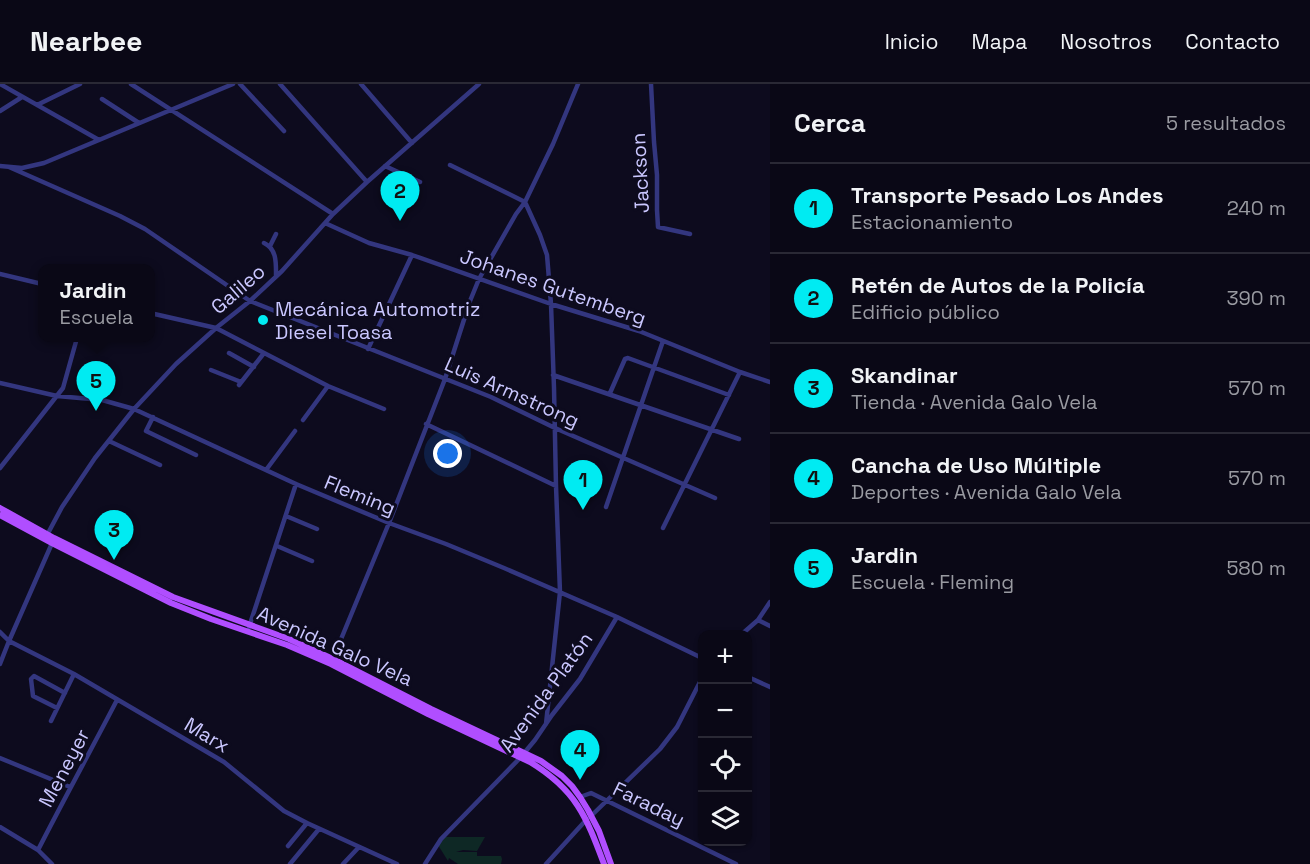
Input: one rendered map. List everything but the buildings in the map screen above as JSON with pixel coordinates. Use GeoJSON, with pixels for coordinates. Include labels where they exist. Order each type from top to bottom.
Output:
{"type":"FeatureCollection","features":[{"type":"Feature","properties":{"kind":"main road","name":"Avenida Galo Vela"},"geometry":{"type":"LineString","coordinates":[[0,508],[49,539]]}},
{"type":"Feature","properties":{"kind":"main road","name":"Avenida Galo Vela"},"geometry":{"type":"LineString","coordinates":[[0,515],[211,619],[289,639],[430,711],[522,755],[541,761],[556,771],[580,797],[604,864]]}},
{"type":"Feature","properties":{"kind":"main road","name":"Avenida Galo Vela"},"geometry":{"type":"LineString","coordinates":[[522,755],[559,783],[589,818],[599,831],[610,864]]}},
{"type":"Feature","properties":{"kind":"street"},"geometry":{"type":"LineString","coordinates":[[0,84],[99,140]]}},
{"type":"Feature","properties":{"kind":"street"},"geometry":{"type":"LineString","coordinates":[[37,105],[80,84]]}},
{"type":"Feature","properties":{"kind":"street"},"geometry":{"type":"LineString","coordinates":[[131,84],[333,214]]}},
{"type":"Feature","properties":{"kind":"street"},"geometry":{"type":"LineString","coordinates":[[0,166],[22,168],[44,163],[233,84]]}},
{"type":"Feature","properties":{"kind":"street"},"geometry":{"type":"LineString","coordinates":[[240,84],[284,131]]}},
{"type":"Feature","properties":{"kind":"street"},"geometry":{"type":"LineString","coordinates":[[279,84],[367,182]]}},
{"type":"Feature","properties":{"kind":"street"},"geometry":{"type":"LineString","coordinates":[[361,84],[412,143]]}},
{"type":"Feature","properties":{"kind":"street","name":"Galileo"},"geometry":{"type":"LineString","coordinates":[[0,664],[62,507],[134,409],[176,364],[276,276],[333,214],[479,84]]}},
{"type":"Feature","properties":{"kind":"street"},"geometry":{"type":"LineString","coordinates":[[332,661],[445,379],[479,279],[525,202],[578,84]]}},
{"type":"Feature","properties":{"kind":"street","name":"Jackson"},"geometry":{"type":"LineString","coordinates":[[651,84],[658,227],[690,234]]}},
{"type":"Feature","properties":{"kind":"street"},"geometry":{"type":"LineString","coordinates":[[0,111],[22,97]]}},
{"type":"Feature","properties":{"kind":"street"},"geometry":{"type":"LineString","coordinates":[[102,99],[139,123]]}},
{"type":"Feature","properties":{"kind":"street"},"geometry":{"type":"LineString","coordinates":[[450,165],[525,202],[547,255],[551,304],[560,592],[546,724]]}},
{"type":"Feature","properties":{"kind":"street"},"geometry":{"type":"LineString","coordinates":[[385,166],[420,182]]}},
{"type":"Feature","properties":{"kind":"street","name":"Luis Armstrong"},"geometry":{"type":"LineString","coordinates":[[9,167],[145,229],[250,301],[491,397],[555,428],[715,498]]}},
{"type":"Feature","properties":{"kind":"street","name":"Johanes Gutemberg"},"geometry":{"type":"LineString","coordinates":[[325,223],[369,243],[412,255],[551,304],[639,331],[770,382]]}},
{"type":"Feature","properties":{"kind":"street"},"geometry":{"type":"LineString","coordinates":[[270,246],[276,234]]}},
{"type":"Feature","properties":{"kind":"street"},"geometry":{"type":"LineString","coordinates":[[264,243],[270,246],[276,260],[276,276]]}},
{"type":"Feature","properties":{"kind":"street"},"geometry":{"type":"LineString","coordinates":[[368,349],[412,255]]}},
{"type":"Feature","properties":{"kind":"street"},"geometry":{"type":"LineString","coordinates":[[0,274],[38,283]]}},
{"type":"Feature","properties":{"kind":"street"},"geometry":{"type":"LineString","coordinates":[[155,314],[216,328],[328,386],[384,409]]}},
{"type":"Feature","properties":{"kind":"street"},"geometry":{"type":"LineString","coordinates":[[606,507],[663,341]]}},
{"type":"Feature","properties":{"kind":"street"},"geometry":{"type":"LineString","coordinates":[[0,468],[63,388],[76,342]]}},
{"type":"Feature","properties":{"kind":"street"},"geometry":{"type":"LineString","coordinates":[[229,353],[254,367]]}},
{"type":"Feature","properties":{"kind":"street"},"geometry":{"type":"LineString","coordinates":[[211,370],[240,384],[264,353]]}},
{"type":"Feature","properties":{"kind":"street"},"geometry":{"type":"LineString","coordinates":[[610,393],[625,359],[632,359],[729,395]]}},
{"type":"Feature","properties":{"kind":"street"},"geometry":{"type":"LineString","coordinates":[[663,528],[740,372]]}},
{"type":"Feature","properties":{"kind":"street"},"geometry":{"type":"LineString","coordinates":[[553,375],[739,439]]}},
{"type":"Feature","properties":{"kind":"street","name":"Fleming"},"geometry":{"type":"LineString","coordinates":[[0,383],[57,396],[102,400],[134,409],[296,484],[560,592],[698,656]]}},
{"type":"Feature","properties":{"kind":"street"},"geometry":{"type":"LineString","coordinates":[[303,420],[328,386]]}},
{"type":"Feature","properties":{"kind":"street"},"geometry":{"type":"LineString","coordinates":[[153,417],[146,431],[196,455]]}},
{"type":"Feature","properties":{"kind":"street"},"geometry":{"type":"LineString","coordinates":[[426,424],[556,486]]}},
{"type":"Feature","properties":{"kind":"street"},"geometry":{"type":"LineString","coordinates":[[266,470],[295,431]]}},
{"type":"Feature","properties":{"kind":"street"},"geometry":{"type":"LineString","coordinates":[[109,441],[160,465]]}},
{"type":"Feature","properties":{"kind":"street"},"geometry":{"type":"LineString","coordinates":[[249,629],[296,484]]}},
{"type":"Feature","properties":{"kind":"street"},"geometry":{"type":"LineString","coordinates":[[286,516],[317,529]]}},
{"type":"Feature","properties":{"kind":"street"},"geometry":{"type":"LineString","coordinates":[[277,546],[312,561]]}},
{"type":"Feature","properties":{"kind":"street"},"geometry":{"type":"LineString","coordinates":[[747,630],[758,620],[770,602]]}},
{"type":"Feature","properties":{"kind":"street","name":"Avenida Platón"},"geometry":{"type":"LineString","coordinates":[[425,864],[441,839],[522,755],[580,679],[617,617]]}},
{"type":"Feature","properties":{"kind":"street"},"geometry":{"type":"LineString","coordinates":[[758,620],[770,626]]}},
{"type":"Feature","properties":{"kind":"street","name":"Marx"},"geometry":{"type":"LineString","coordinates":[[0,632],[9,640],[74,674],[224,762],[284,811],[397,864]]}},
{"type":"Feature","properties":{"kind":"street"},"geometry":{"type":"LineString","coordinates":[[51,721],[74,674]]}},
{"type":"Feature","properties":{"kind":"street"},"geometry":{"type":"LineString","coordinates":[[57,708],[33,696],[31,678],[34,676],[65,693]]}},
{"type":"Feature","properties":{"kind":"street"},"geometry":{"type":"LineString","coordinates":[[752,679],[770,687]]}},
{"type":"Feature","properties":{"kind":"street"},"geometry":{"type":"LineString","coordinates":[[546,864],[589,818],[660,749],[677,728],[699,684]]}},
{"type":"Feature","properties":{"kind":"street","name":"Meneyer"},"geometry":{"type":"LineString","coordinates":[[38,850],[117,700]]}},
{"type":"Feature","properties":{"kind":"street"},"geometry":{"type":"LineString","coordinates":[[0,758],[70,787]]}},
{"type":"Feature","properties":{"kind":"street","name":"Faraday"},"geometry":{"type":"LineString","coordinates":[[580,797],[591,793],[736,864]]}},
{"type":"Feature","properties":{"kind":"street"},"geometry":{"type":"LineString","coordinates":[[288,846],[307,823]]}},
{"type":"Feature","properties":{"kind":"street"},"geometry":{"type":"LineString","coordinates":[[0,827],[38,850],[52,864]]}},
{"type":"Feature","properties":{"kind":"street"},"geometry":{"type":"LineString","coordinates":[[290,864],[320,829]]}},
{"type":"Feature","properties":{"kind":"street"},"geometry":{"type":"LineString","coordinates":[[343,864],[359,847]]}},
{"type":"Feature","properties":{"kind":"green space"},"geometry":{"type":"Polygon","coordinates":[[[445,837],[485,837],[477,851],[456,852],[477,852],[477,856],[501,856],[501,864],[458,864],[449,858],[448,861],[438,845],[445,837]]]}},
{"type":"Feature","properties":{"kind":"place","name":"Retén de Autos de la Policía"},"geometry":{"type":"Point","coordinates":[400,221]}},
{"type":"Feature","properties":{"kind":"place","name":"Mecánica Automotriz Diesel Toasa"},"geometry":{"type":"Point","coordinates":[263,320]}},
{"type":"Feature","properties":{"kind":"place","name":"Jardin"},"geometry":{"type":"Point","coordinates":[96,411]}},
{"type":"Feature","properties":{"kind":"place","name":"Transporte Pesado Los Andes"},"geometry":{"type":"Point","coordinates":[583,510]}},
{"type":"Feature","properties":{"kind":"place","name":"Skandinar"},"geometry":{"type":"Point","coordinates":[114,560]}},
{"type":"Feature","properties":{"kind":"place","name":"Cancha de Uso Múltiple"},"geometry":{"type":"Point","coordinates":[580,780]}}]}
